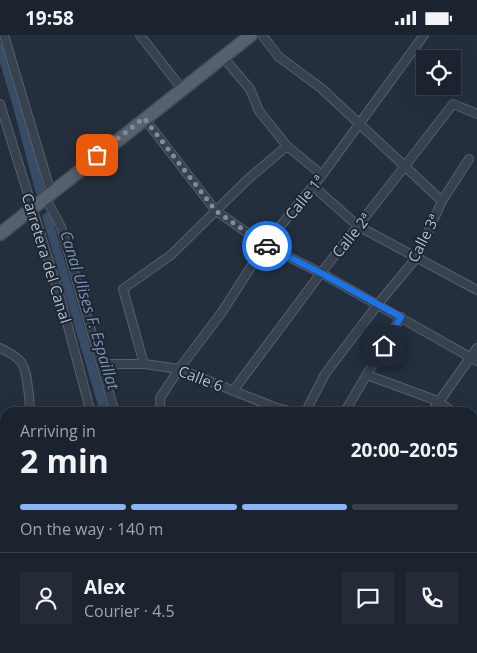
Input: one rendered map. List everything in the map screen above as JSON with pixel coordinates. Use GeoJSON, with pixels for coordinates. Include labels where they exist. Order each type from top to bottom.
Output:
{"type":"FeatureCollection","features":[{"type":"Feature","properties":{"kind":"main road"},"geometry":{"type":"LineString","coordinates":[[0,234],[251,35]]}},
{"type":"Feature","properties":{"kind":"street","name":"Carretera del Canal"},"geometry":{"type":"LineString","coordinates":[[4,35],[48,195],[61,227],[113,407]]}},
{"type":"Feature","properties":{"kind":"street"},"geometry":{"type":"LineString","coordinates":[[140,35],[182,89]]}},
{"type":"Feature","properties":{"kind":"street"},"geometry":{"type":"LineString","coordinates":[[262,35],[279,57],[321,88],[358,125],[406,166],[442,201]]}},
{"type":"Feature","properties":{"kind":"street","name":"Calle 1ª"},"geometry":{"type":"LineString","coordinates":[[161,407],[160,398],[179,369],[222,312],[265,245],[322,175],[424,35]]}},
{"type":"Feature","properties":{"kind":"street"},"geometry":{"type":"LineString","coordinates":[[223,57],[250,89],[259,111],[287,146],[322,175]]}},
{"type":"Feature","properties":{"kind":"street","name":"Carretera del Canal"},"geometry":{"type":"LineString","coordinates":[[0,104],[61,300],[89,407]]}},
{"type":"Feature","properties":{"kind":"street","name":"Calle 2ª"},"geometry":{"type":"LineString","coordinates":[[234,391],[321,273],[406,166],[452,104],[477,114]]}},
{"type":"Feature","properties":{"kind":"street"},"geometry":{"type":"LineString","coordinates":[[144,118],[216,211],[265,245],[321,273],[474,358]]}},
{"type":"Feature","properties":{"kind":"street"},"geometry":{"type":"LineString","coordinates":[[144,364],[124,289],[171,255],[247,180],[287,146]]}},
{"type":"Feature","properties":{"kind":"street","name":"Calle 3ª"},"geometry":{"type":"LineString","coordinates":[[308,407],[325,374],[378,304],[417,257],[442,201],[469,159]]}},
{"type":"Feature","properties":{"kind":"street"},"geometry":{"type":"LineString","coordinates":[[313,186],[358,226],[477,290]]}},
{"type":"Feature","properties":{"kind":"street"},"geometry":{"type":"LineString","coordinates":[[348,407],[401,317]]}},
{"type":"Feature","properties":{"kind":"street"},"geometry":{"type":"LineString","coordinates":[[0,348],[16,356],[26,367],[30,407]]}},
{"type":"Feature","properties":{"kind":"street"},"geometry":{"type":"LineString","coordinates":[[434,407],[474,358],[477,348]]}},
{"type":"Feature","properties":{"kind":"street","name":"Calle 6"},"geometry":{"type":"LineString","coordinates":[[101,364],[144,364],[179,369],[274,407]]}},
{"type":"Feature","properties":{"kind":"street"},"geometry":{"type":"LineString","coordinates":[[367,375],[438,401],[446,407]]}},
{"type":"Feature","properties":{"kind":"waterway","name":"Canal Ulises F. Espaillat"},"geometry":{"type":"LineString","coordinates":[[0,47],[40,191]]}},
{"type":"Feature","properties":{"kind":"waterway","name":"Canal Ulises F. Espaillat"},"geometry":{"type":"LineString","coordinates":[[47,217],[103,407]]}},
{"type":"Feature","properties":{"kind":"way so far"},"geometry":{"type":"LineString","coordinates":[[97,155],[144,118],[216,211],[267,246]]}},
{"type":"Feature","properties":{"kind":"route"},"geometry":{"type":"LineString","coordinates":[[267,246],[401,317],[384,346]]}}]}
